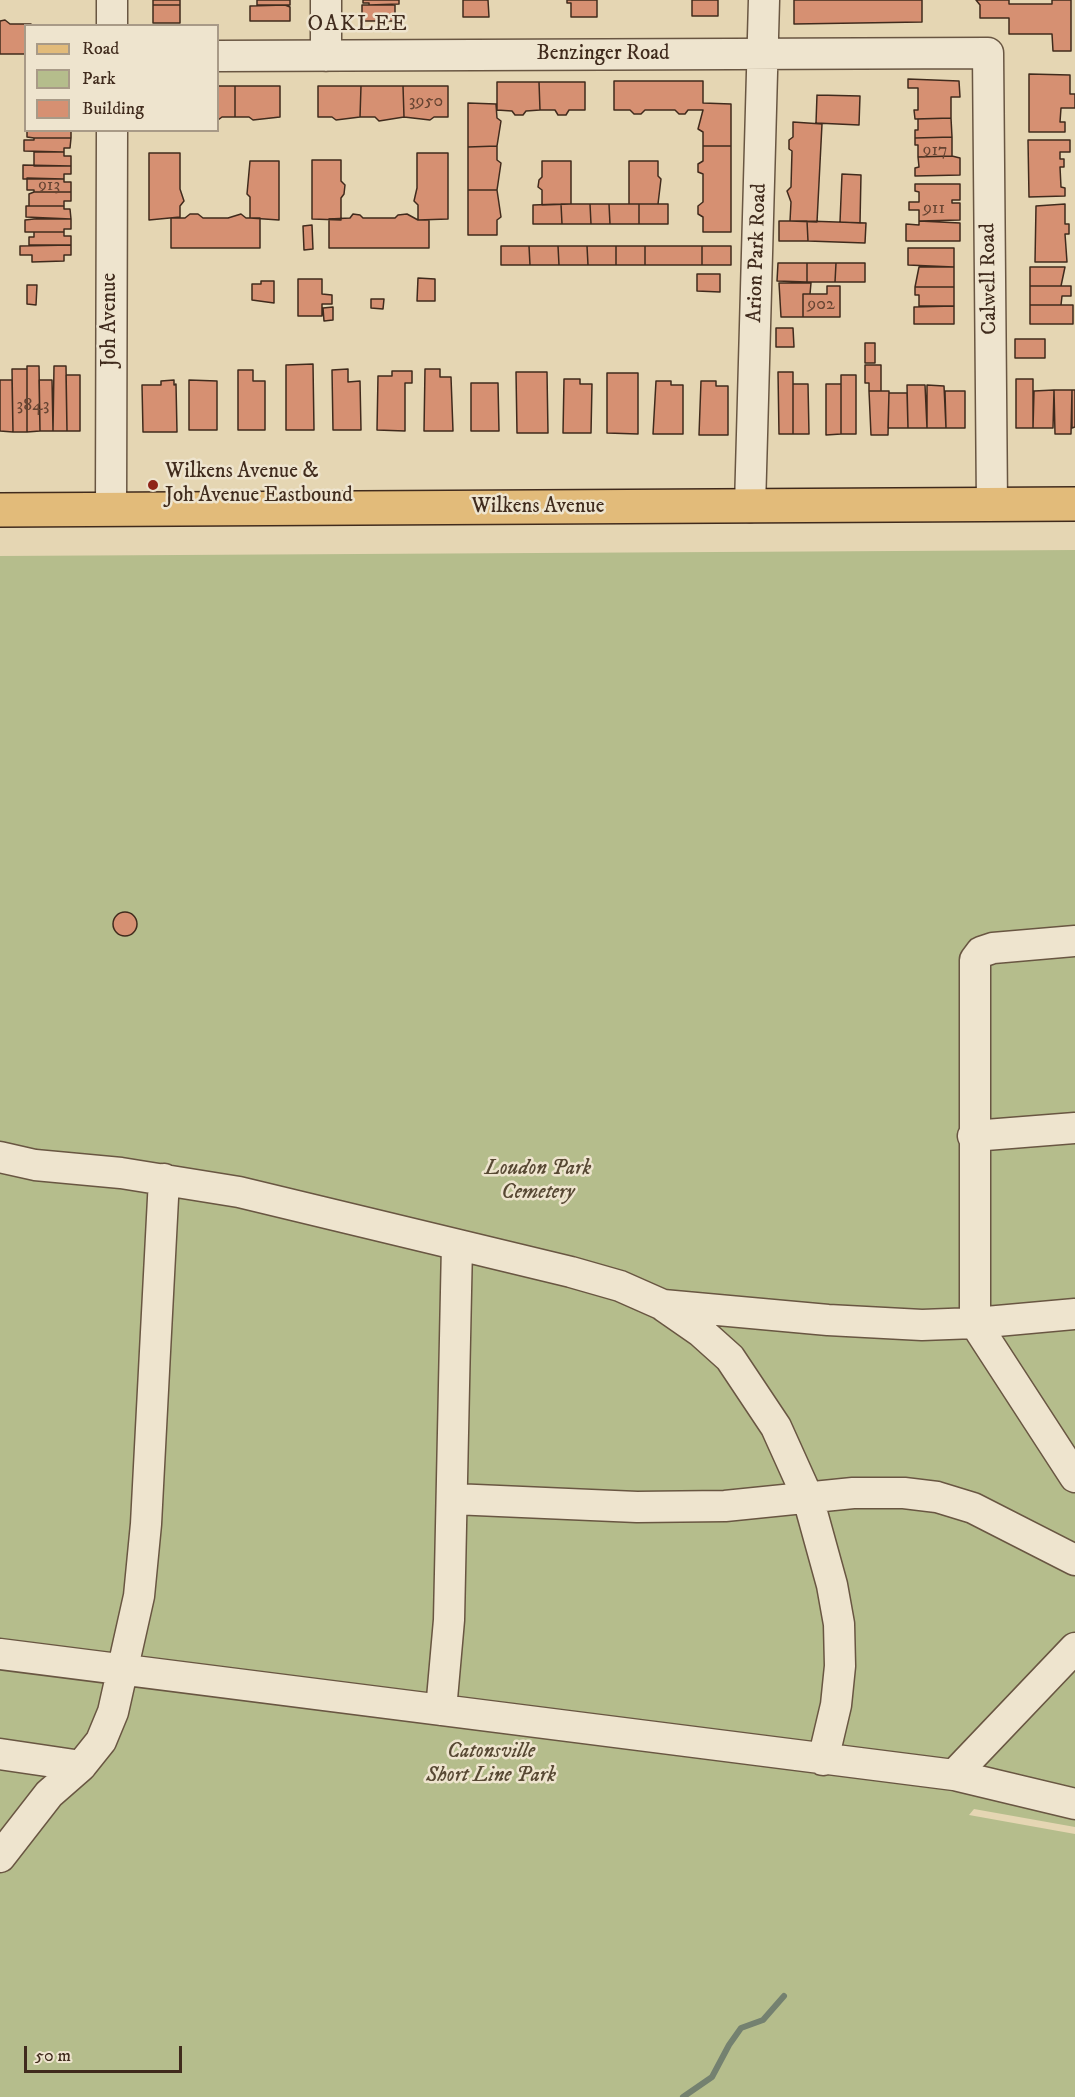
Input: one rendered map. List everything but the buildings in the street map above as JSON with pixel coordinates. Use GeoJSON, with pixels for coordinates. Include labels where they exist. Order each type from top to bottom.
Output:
{"type":"FeatureCollection","features":[{"type":"Feature","properties":{"kind":"main road","name":"Wilkens Avenue"},"geometry":{"type":"LineString","coordinates":[[0,510],[1075,504]]}},
{"type":"Feature","properties":{"kind":"street"},"geometry":{"type":"LineString","coordinates":[[112,0],[112,24]]}},
{"type":"Feature","properties":{"kind":"street"},"geometry":{"type":"LineString","coordinates":[[326,0],[326,56]]}},
{"type":"Feature","properties":{"kind":"street","name":"Arion Park Road"},"geometry":{"type":"LineString","coordinates":[[750,507],[764,0]]}},
{"type":"Feature","properties":{"kind":"street","name":"Benzinger Road"},"geometry":{"type":"LineString","coordinates":[[219,56],[988,53]]}},
{"type":"Feature","properties":{"kind":"street","name":"Calwell Road"},"geometry":{"type":"LineString","coordinates":[[988,53],[992,505]]}},
{"type":"Feature","properties":{"kind":"street","name":"Joh Avenue"},"geometry":{"type":"LineString","coordinates":[[111,509],[112,132]]}},
{"type":"Feature","properties":{"kind":"street"},"geometry":{"type":"LineString","coordinates":[[1075,940],[993,948],[981,952],[975,960],[973,1136],[975,1323],[1075,1477]]}},
{"type":"Feature","properties":{"kind":"street"},"geometry":{"type":"LineString","coordinates":[[973,1136],[1075,1128]]}},
{"type":"Feature","properties":{"kind":"street"},"geometry":{"type":"LineString","coordinates":[[0,1157],[35,1165],[164,1179],[239,1192],[571,1272],[620,1286],[663,1305],[701,1332],[730,1358],[776,1426],[808,1498],[832,1585],[839,1624],[840,1666],[836,1705],[823,1761]]}},
{"type":"Feature","properties":{"kind":"street"},"geometry":{"type":"LineString","coordinates":[[0,1857],[49,1794],[81,1766],[101,1741],[113,1712],[139,1596],[146,1524],[164,1179]]}},
{"type":"Feature","properties":{"kind":"street"},"geometry":{"type":"LineString","coordinates":[[441,1710],[449,1620],[453,1499],[456,1245]]}},
{"type":"Feature","properties":{"kind":"street"},"geometry":{"type":"LineString","coordinates":[[663,1305],[828,1320],[922,1325],[975,1323],[1075,1314]]}},
{"type":"Feature","properties":{"kind":"street"},"geometry":{"type":"LineString","coordinates":[[453,1499],[637,1507],[725,1506],[853,1493],[904,1493],[937,1497],[973,1508],[1075,1560]]}},
{"type":"Feature","properties":{"kind":"street"},"geometry":{"type":"LineString","coordinates":[[954,1775],[1075,1647]]}},
{"type":"Feature","properties":{"kind":"street"},"geometry":{"type":"LineString","coordinates":[[0,1654],[823,1761],[954,1775],[1075,1804]]}},
{"type":"Feature","properties":{"kind":"street"},"geometry":{"type":"LineString","coordinates":[[0,1754],[81,1766]]}},
{"type":"Feature","properties":{"kind":"green space","name":"Loudon Park Cemetery"},"geometry":{"type":"Polygon","coordinates":[[[1075,550],[1075,1827],[974,1809],[969,1815],[1075,1834],[1075,2097],[0,2097],[0,556],[1075,550]]]}},
{"type":"Feature","properties":{"kind":"waterway"},"geometry":{"type":"LineString","coordinates":[[683,2097],[712,2077],[741,2028],[763,2020],[784,1996]]}},
{"type":"Feature","properties":{"kind":"place","name":"Wilkens Avenue & Joh Avenue Eastbound"},"geometry":{"type":"Point","coordinates":[153,485]}},
{"type":"Feature","properties":{"kind":"district","name":"OAKLEE"},"geometry":{"type":"Point","coordinates":[358,25]}},
{"type":"Feature","properties":{"kind":"park label","name":"Catonsville Short Line Park"},"geometry":{"type":"Point","coordinates":[491,1765]}}]}
